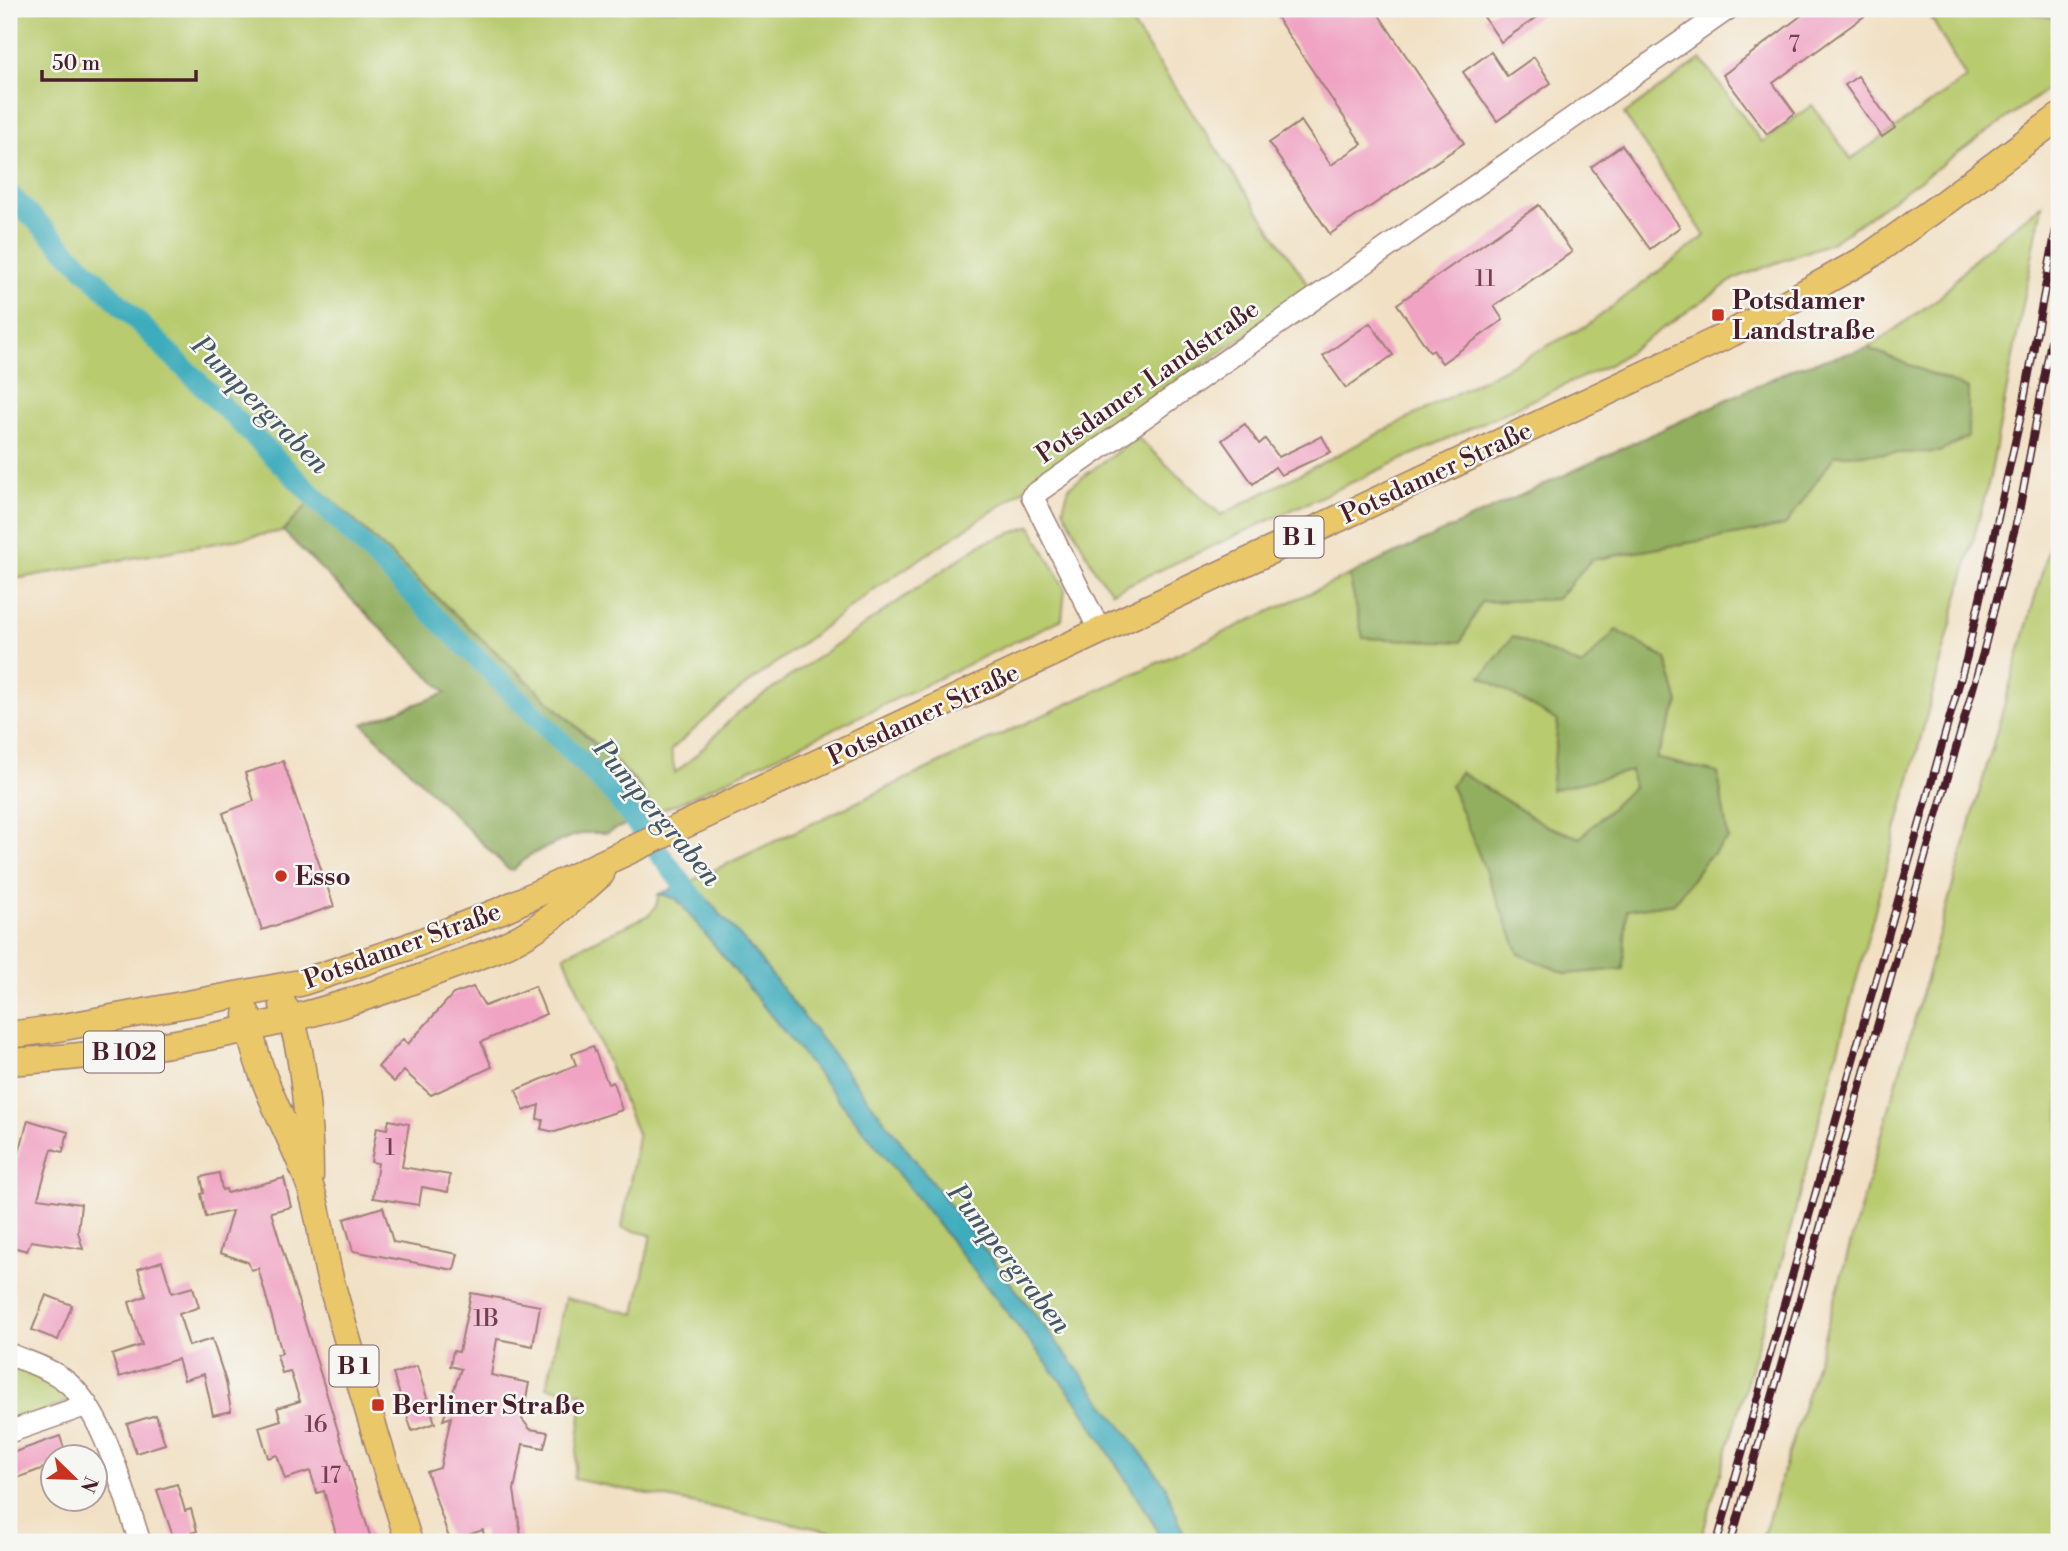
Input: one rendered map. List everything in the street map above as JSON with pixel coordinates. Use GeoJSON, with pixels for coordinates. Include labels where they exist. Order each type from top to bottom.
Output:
{"type":"FeatureCollection","features":[{"type":"Feature","properties":{"kind":"main road","name":"Potsdamer Straße"},"geometry":{"type":"LineString","coordinates":[[255,993],[338,972],[502,910],[1100,632],[1732,332],[1865,258],[2059,118]]}},
{"type":"Feature","properties":{"kind":"main road","name":"Potsdamer Straße"},"geometry":{"type":"LineString","coordinates":[[293,1019],[415,980],[531,932],[633,849]]}},
{"type":"Feature","properties":{"kind":"main road"},"geometry":{"type":"LineString","coordinates":[[255,993],[281,1003],[293,1019]]}},
{"type":"Feature","properties":{"kind":"main road","name":"B 1"},"geometry":{"type":"LineString","coordinates":[[255,993],[249,1030],[267,1088],[310,1186],[330,1278],[354,1367],[409,1542]]}},
{"type":"Feature","properties":{"kind":"main road","name":"B 102"},"geometry":{"type":"LineString","coordinates":[[9,1035],[255,993]]}},
{"type":"Feature","properties":{"kind":"main road","name":"B 1"},"geometry":{"type":"LineString","coordinates":[[293,1019],[310,1134],[310,1186]]}},
{"type":"Feature","properties":{"kind":"main road","name":"B 102"},"geometry":{"type":"LineString","coordinates":[[9,1062],[121,1052],[249,1030],[293,1019]]}},
{"type":"Feature","properties":{"kind":"street","name":"Potsdamer Landstraße"},"geometry":{"type":"LineString","coordinates":[[1100,632],[1032,496],[1728,9]]}},
{"type":"Feature","properties":{"kind":"street"},"geometry":{"type":"LineString","coordinates":[[9,1354],[50,1371],[64,1380],[87,1405],[100,1426],[135,1541]]}},
{"type":"Feature","properties":{"kind":"street"},"geometry":{"type":"LineString","coordinates":[[9,1432],[87,1405]]}},
{"type":"Feature","properties":{"kind":"green space"},"geometry":{"type":"Polygon","coordinates":[[[9,9],[1122,9],[1312,290],[1006,502],[876,588],[733,695],[671,750],[675,773],[736,714],[981,544],[1031,526],[1065,589],[1062,619],[677,804],[654,812],[637,782],[321,490],[283,531],[9,580],[9,9]]]}},
{"type":"Feature","properties":{"kind":"green space"},"geometry":{"type":"Polygon","coordinates":[[[1926,9],[2008,9],[2059,19],[2059,81],[1833,242],[1736,278],[1611,364],[1112,592],[1096,572],[1063,509],[1069,487],[1137,437],[1221,515],[1588,325],[1705,236],[1624,114],[1701,59],[1762,142],[1812,105],[1851,159],[1966,78],[1926,9]]]}},
{"type":"Feature","properties":{"kind":"green space"},"geometry":{"type":"Polygon","coordinates":[[[2042,205],[1990,477],[1780,1268],[1700,1542],[1187,1542],[1165,1485],[1109,1410],[752,950],[691,881],[950,758],[1349,575],[1364,638],[1481,602],[1557,599],[1591,560],[1785,525],[1835,455],[1939,451],[1968,437],[1968,389],[1868,348],[1940,297],[1979,254],[2042,205]],[[1617,630],[1582,666],[1482,676],[1558,721],[1552,789],[1631,770],[1633,787],[1580,838],[1547,826],[1460,772],[1451,786],[1627,910],[1674,903],[1705,861],[1728,839],[1656,758],[1679,703],[1666,659],[1617,630]]]}},
{"type":"Feature","properties":{"kind":"green space"},"geometry":{"type":"Polygon","coordinates":[[[1868,348],[1968,389],[1968,437],[1939,452],[1835,455],[1785,526],[1591,560],[1557,599],[1481,602],[1461,642],[1363,638],[1349,575],[1797,367],[1868,348]]]}},
{"type":"Feature","properties":{"kind":"green space"},"geometry":{"type":"Polygon","coordinates":[[[321,490],[637,783],[654,812],[607,833],[584,833],[567,838],[530,855],[513,870],[508,869],[363,724],[446,693],[283,531],[321,490]]]}},
{"type":"Feature","properties":{"kind":"green space"},"geometry":{"type":"Polygon","coordinates":[[[2059,513],[2059,1542],[1761,1542],[1810,1386],[2059,513]]]}},
{"type":"Feature","properties":{"kind":"green space"},"geometry":{"type":"Polygon","coordinates":[[[1616,630],[1666,659],[1679,703],[1656,758],[1718,773],[1728,839],[1705,861],[1674,903],[1627,910],[1623,969],[1567,974],[1519,954],[1451,786],[1460,772],[1547,826],[1580,838],[1633,787],[1631,771],[1551,790],[1558,721],[1482,677],[1513,636],[1582,666],[1616,630]]]}},
{"type":"Feature","properties":{"kind":"green space"},"geometry":{"type":"Polygon","coordinates":[[[659,894],[677,899],[885,1157],[1078,1403],[1154,1525],[1161,1542],[883,1542],[574,1479],[583,1394],[547,1387],[565,1298],[635,1314],[651,1235],[622,1228],[638,1136],[564,955],[649,915],[656,906],[659,894]]]}},
{"type":"Feature","properties":{"kind":"green space"},"geometry":{"type":"Polygon","coordinates":[[[9,1361],[45,1376],[70,1395],[69,1401],[9,1426],[9,1361]]]}},
{"type":"Feature","properties":{"kind":"water"},"geometry":{"type":"Polygon","coordinates":[[[691,881],[752,950],[1109,1410],[1165,1485],[1187,1542],[1161,1542],[1154,1524],[1078,1403],[885,1157],[677,899],[659,894],[691,881]]]}},
{"type":"Feature","properties":{"kind":"building"},"geometry":{"type":"Polygon","coordinates":[[[1271,9],[1375,9],[1464,143],[1330,234],[1269,143],[1301,121],[1331,165],[1362,144],[1271,9]]]}},
{"type":"Feature","properties":{"kind":"building"},"geometry":{"type":"Polygon","coordinates":[[[1497,9],[1549,9],[1501,42],[1484,17],[1497,9]]]}},
{"type":"Feature","properties":{"kind":"building"},"geometry":{"type":"Polygon","coordinates":[[[1810,9],[1874,9],[1773,83],[1795,113],[1767,134],[1723,75],[1810,9]]]}},
{"type":"Feature","properties":{"kind":"building"},"geometry":{"type":"Polygon","coordinates":[[[1491,52],[1507,76],[1534,57],[1551,83],[1497,121],[1463,72],[1491,52]]]}},
{"type":"Feature","properties":{"kind":"building"},"geometry":{"type":"Polygon","coordinates":[[[1858,76],[1895,128],[1882,137],[1845,85],[1858,76]]]}},
{"type":"Feature","properties":{"kind":"building"},"geometry":{"type":"Polygon","coordinates":[[[1622,145],[1680,227],[1650,249],[1591,167],[1622,145]]]}},
{"type":"Feature","properties":{"kind":"building"},"geometry":{"type":"Polygon","coordinates":[[[1539,205],[1572,252],[1494,306],[1503,320],[1442,363],[1433,350],[1430,352],[1397,304],[1539,205]]]}},
{"type":"Feature","properties":{"kind":"building"},"geometry":{"type":"Polygon","coordinates":[[[1370,323],[1393,355],[1346,388],[1323,356],[1370,323]]]}},
{"type":"Feature","properties":{"kind":"building"},"geometry":{"type":"Polygon","coordinates":[[[1245,424],[1259,444],[1265,439],[1279,457],[1322,436],[1331,452],[1281,475],[1275,467],[1253,484],[1222,440],[1245,424]]]}},
{"type":"Feature","properties":{"kind":"building"},"geometry":{"type":"Polygon","coordinates":[[[283,761],[334,906],[262,930],[223,813],[254,801],[245,773],[283,761]]]}},
{"type":"Feature","properties":{"kind":"building"},"geometry":{"type":"Polygon","coordinates":[[[535,986],[546,1014],[481,1042],[492,1067],[431,1095],[404,1071],[394,1082],[378,1067],[403,1039],[408,1044],[453,994],[473,987],[485,1006],[535,986]]]}},
{"type":"Feature","properties":{"kind":"building"},"geometry":{"type":"Polygon","coordinates":[[[593,1046],[608,1084],[613,1082],[622,1110],[555,1132],[541,1129],[543,1120],[537,1119],[539,1105],[524,1111],[516,1090],[576,1065],[572,1054],[593,1046]]]}},
{"type":"Feature","properties":{"kind":"building"},"geometry":{"type":"Polygon","coordinates":[[[28,1120],[68,1132],[63,1152],[52,1149],[38,1198],[81,1204],[78,1232],[83,1249],[31,1241],[27,1251],[9,1246],[9,1189],[28,1120]]]}},
{"type":"Feature","properties":{"kind":"building"},"geometry":{"type":"Polygon","coordinates":[[[389,1120],[409,1124],[402,1167],[450,1175],[448,1192],[422,1187],[419,1205],[373,1198],[378,1163],[371,1162],[377,1127],[387,1129],[389,1120]]]}},
{"type":"Feature","properties":{"kind":"building"},"geometry":{"type":"Polygon","coordinates":[[[219,1173],[222,1190],[226,1189],[227,1193],[284,1178],[291,1207],[271,1212],[372,1542],[338,1542],[324,1491],[317,1493],[310,1471],[285,1479],[277,1455],[268,1458],[259,1427],[281,1420],[277,1408],[300,1401],[290,1371],[282,1373],[277,1355],[282,1353],[258,1268],[251,1270],[248,1262],[220,1253],[232,1211],[206,1217],[201,1194],[204,1193],[201,1177],[219,1173]]]}},
{"type":"Feature","properties":{"kind":"building"},"geometry":{"type":"Polygon","coordinates":[[[383,1207],[393,1242],[458,1254],[454,1270],[353,1251],[344,1219],[383,1207]]]}},
{"type":"Feature","properties":{"kind":"building"},"geometry":{"type":"Polygon","coordinates":[[[162,1261],[172,1293],[193,1287],[199,1307],[179,1314],[189,1346],[212,1339],[226,1382],[231,1411],[213,1415],[204,1374],[184,1380],[178,1359],[119,1377],[112,1355],[142,1345],[129,1302],[146,1296],[138,1269],[162,1261]]]}},
{"type":"Feature","properties":{"kind":"building"},"geometry":{"type":"Polygon","coordinates":[[[471,1293],[540,1306],[533,1346],[497,1339],[491,1375],[529,1383],[522,1419],[530,1429],[548,1432],[544,1448],[523,1444],[514,1490],[522,1542],[485,1542],[483,1530],[450,1541],[427,1472],[440,1468],[451,1417],[443,1420],[461,1369],[450,1366],[453,1351],[459,1352],[471,1293]]]}},
{"type":"Feature","properties":{"kind":"building"},"geometry":{"type":"Polygon","coordinates":[[[46,1295],[72,1305],[58,1340],[32,1330],[46,1295]]]}},
{"type":"Feature","properties":{"kind":"building"},"geometry":{"type":"Polygon","coordinates":[[[417,1366],[435,1423],[412,1431],[393,1374],[417,1366]]]}},
{"type":"Feature","properties":{"kind":"building"},"geometry":{"type":"Polygon","coordinates":[[[156,1415],[165,1444],[136,1453],[127,1424],[156,1415]]]}},
{"type":"Feature","properties":{"kind":"building"},"geometry":{"type":"Polygon","coordinates":[[[60,1436],[62,1442],[43,1442],[60,1436]]]}},
{"type":"Feature","properties":{"kind":"building"},"geometry":{"type":"Polygon","coordinates":[[[38,1444],[38,1470],[9,1481],[9,1454],[38,1444]]]}},
{"type":"Feature","properties":{"kind":"building"},"geometry":{"type":"Polygon","coordinates":[[[177,1484],[185,1511],[191,1509],[197,1531],[191,1533],[194,1542],[175,1542],[157,1490],[177,1484]]]}},
{"type":"Feature","properties":{"kind":"waterway","name":"Pumpergraben"},"geometry":{"type":"LineString","coordinates":[[9,194],[612,792],[699,905]]}},
{"type":"Feature","properties":{"kind":"railway"},"geometry":{"type":"LineString","coordinates":[[1717,1542],[1967,656],[2022,411],[2059,213]]}},
{"type":"Feature","properties":{"kind":"railway"},"geometry":{"type":"LineString","coordinates":[[1731,1542],[1983,653],[2019,512],[2059,298]]}},
{"type":"Feature","properties":{"kind":"place","name":"Potsdamer Landstraße"},"geometry":{"type":"Point","coordinates":[1718,315]}},
{"type":"Feature","properties":{"kind":"place","name":"Esso"},"geometry":{"type":"Point","coordinates":[281,876]}},
{"type":"Feature","properties":{"kind":"place","name":"Berliner Straße"},"geometry":{"type":"Point","coordinates":[378,1405]}}]}
